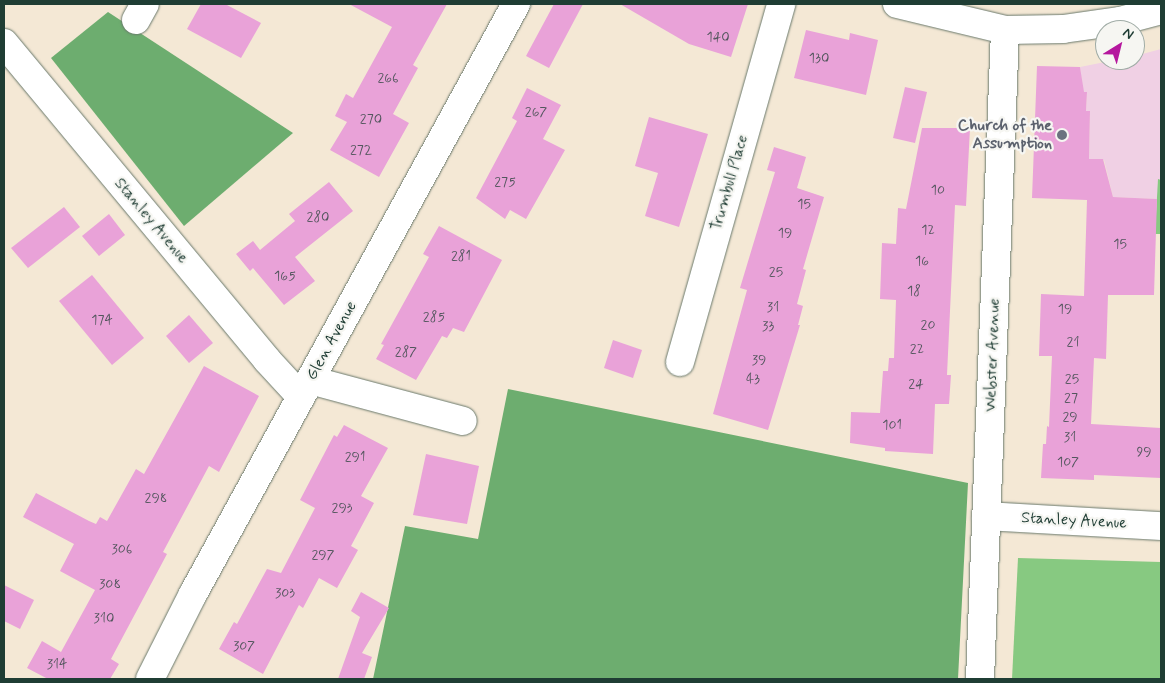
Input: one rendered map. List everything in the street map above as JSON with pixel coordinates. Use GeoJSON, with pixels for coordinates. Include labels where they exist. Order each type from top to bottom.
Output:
{"type":"FeatureCollection","features":[{"type":"Feature","properties":{"kind":"street","name":"Glen Avenue"},"geometry":{"type":"LineString","coordinates":[[150,679],[193,594],[516,4]]}},
{"type":"Feature","properties":{"kind":"street","name":"Trumbull Place"},"geometry":{"type":"LineString","coordinates":[[680,362],[781,4]]}},
{"type":"Feature","properties":{"kind":"street"},"geometry":{"type":"LineString","coordinates":[[897,4],[1006,30],[1063,29],[1120,21],[1161,10]]}},
{"type":"Feature","properties":{"kind":"street","name":"Webster Avenue"},"geometry":{"type":"LineString","coordinates":[[980,679],[1006,30]]}},
{"type":"Feature","properties":{"kind":"street","name":"Stanley Avenue"},"geometry":{"type":"LineString","coordinates":[[4,43],[276,371],[306,388]]}},
{"type":"Feature","properties":{"kind":"street"},"geometry":{"type":"LineString","coordinates":[[306,388],[463,421]]}},
{"type":"Feature","properties":{"kind":"street","name":"Stanley Avenue"},"geometry":{"type":"LineString","coordinates":[[986,516],[1161,526]]}},
{"type":"Feature","properties":{"kind":"shaded area"},"geometry":{"type":"Polygon","coordinates":[[[1161,49],[1161,234],[1155,234],[1157,199],[1113,197],[1104,160],[1089,159],[1090,111],[1086,111],[1087,92],[1083,92],[1080,67],[1095,64],[1095,70],[1145,70],[1145,53],[1161,49]]]}},
{"type":"Feature","properties":{"kind":"green space"},"geometry":{"type":"Polygon","coordinates":[[[108,12],[293,133],[184,226],[51,58],[108,12]]]}},
{"type":"Feature","properties":{"kind":"green space"},"geometry":{"type":"Polygon","coordinates":[[[1158,179],[1161,180],[1161,234],[1155,234],[1158,179]]]}},
{"type":"Feature","properties":{"kind":"green space"},"geometry":{"type":"Polygon","coordinates":[[[508,389],[968,483],[958,679],[373,679],[405,526],[478,539],[508,389]]]}},
{"type":"Feature","properties":{"kind":"green space"},"geometry":{"type":"Polygon","coordinates":[[[1018,558],[1161,562],[1161,679],[1012,679],[1018,558]]]}},
{"type":"Feature","properties":{"kind":"building"},"geometry":{"type":"Polygon","coordinates":[[[201,4],[225,4],[261,23],[241,58],[187,29],[201,4]]]}},
{"type":"Feature","properties":{"kind":"building"},"geometry":{"type":"Polygon","coordinates":[[[349,4],[447,4],[413,65],[418,68],[393,114],[409,123],[379,177],[330,150],[347,122],[335,116],[346,94],[353,98],[392,27],[349,4]]]}},
{"type":"Feature","properties":{"kind":"building"},"geometry":{"type":"Polygon","coordinates":[[[554,4],[583,4],[549,68],[526,56],[554,4]]]}},
{"type":"Feature","properties":{"kind":"building"},"geometry":{"type":"Polygon","coordinates":[[[620,4],[748,4],[731,57],[689,44],[620,4]]]}},
{"type":"Feature","properties":{"kind":"building"},"geometry":{"type":"Polygon","coordinates":[[[806,30],[849,40],[850,33],[878,40],[866,95],[794,78],[806,30]]]}},
{"type":"Feature","properties":{"kind":"building"},"geometry":{"type":"Polygon","coordinates":[[[1037,66],[1080,67],[1084,92],[1087,92],[1086,111],[1090,111],[1089,159],[1103,159],[1113,197],[1157,199],[1154,295],[1108,295],[1106,359],[1094,358],[1091,424],[1161,428],[1161,478],[1094,475],[1094,480],[1041,478],[1043,444],[1046,444],[1047,426],[1049,427],[1052,356],[1039,356],[1041,294],[1084,296],[1087,200],[1032,198],[1037,66]]]}},
{"type":"Feature","properties":{"kind":"building"},"geometry":{"type":"Polygon","coordinates":[[[905,87],[927,92],[915,143],[893,138],[905,87]]]}},
{"type":"Feature","properties":{"kind":"building"},"geometry":{"type":"Polygon","coordinates":[[[527,88],[561,105],[543,139],[565,150],[526,219],[510,210],[505,219],[476,198],[517,121],[512,118],[527,88]]]}},
{"type":"Feature","properties":{"kind":"building"},"geometry":{"type":"Polygon","coordinates":[[[649,117],[708,134],[679,227],[645,216],[658,173],[635,166],[649,117]]]}},
{"type":"Feature","properties":{"kind":"building"},"geometry":{"type":"Polygon","coordinates":[[[922,128],[970,128],[966,206],[955,205],[947,375],[951,375],[949,404],[935,404],[933,454],[885,451],[885,448],[850,443],[851,412],[880,413],[883,371],[888,371],[889,358],[894,358],[896,300],[880,299],[882,243],[896,244],[898,208],[906,209],[922,128]]]}},
{"type":"Feature","properties":{"kind":"building"},"geometry":{"type":"Polygon","coordinates":[[[774,147],[806,157],[797,188],[824,197],[803,269],[806,270],[797,304],[803,306],[798,325],[800,325],[768,430],[713,414],[747,290],[740,288],[775,172],[767,170],[774,147]]]}},
{"type":"Feature","properties":{"kind":"building"},"geometry":{"type":"Polygon","coordinates":[[[329,182],[353,211],[295,257],[315,281],[284,305],[253,268],[250,271],[236,254],[253,241],[260,250],[295,221],[289,214],[329,182]]]}},
{"type":"Feature","properties":{"kind":"building"},"geometry":{"type":"Polygon","coordinates":[[[64,207],[80,227],[28,268],[11,248],[64,207]]]}},
{"type":"Feature","properties":{"kind":"building"},"geometry":{"type":"Polygon","coordinates":[[[109,214],[125,235],[99,256],[82,236],[109,214]]]}},
{"type":"Feature","properties":{"kind":"building"},"geometry":{"type":"Polygon","coordinates":[[[439,226],[502,260],[464,332],[453,328],[447,338],[442,336],[416,380],[376,359],[384,345],[381,344],[429,257],[423,254],[439,226]]]}},
{"type":"Feature","properties":{"kind":"building"},"geometry":{"type":"Polygon","coordinates":[[[92,275],[144,338],[112,365],[59,301],[92,275]]]}},
{"type":"Feature","properties":{"kind":"building"},"geometry":{"type":"Polygon","coordinates":[[[189,315],[213,343],[189,363],[166,336],[189,315]]]}},
{"type":"Feature","properties":{"kind":"building"},"geometry":{"type":"Polygon","coordinates":[[[613,340],[642,350],[633,378],[604,368],[613,340]]]}},
{"type":"Feature","properties":{"kind":"building"},"geometry":{"type":"Polygon","coordinates":[[[204,366],[259,396],[219,472],[209,466],[163,552],[167,554],[111,659],[119,664],[110,679],[48,679],[27,668],[42,641],[61,652],[95,590],[60,571],[74,544],[23,517],[36,493],[96,524],[100,517],[107,521],[136,469],[144,474],[204,366]]]}},
{"type":"Feature","properties":{"kind":"building"},"geometry":{"type":"Polygon","coordinates":[[[344,425],[388,448],[361,496],[374,503],[351,546],[358,550],[337,588],[319,578],[303,608],[299,605],[263,674],[219,649],[234,622],[237,624],[267,569],[281,573],[315,508],[300,500],[334,435],[337,437],[344,425]]]}},
{"type":"Feature","properties":{"kind":"building"},"geometry":{"type":"Polygon","coordinates":[[[426,454],[479,466],[467,524],[413,515],[426,454]]]}},
{"type":"Feature","properties":{"kind":"building"},"geometry":{"type":"Polygon","coordinates":[[[4,585],[34,600],[20,629],[4,621],[4,585]]]}},
{"type":"Feature","properties":{"kind":"building"},"geometry":{"type":"Polygon","coordinates":[[[361,592],[389,608],[362,653],[372,657],[364,679],[338,679],[360,617],[351,611],[361,592]]]}},
{"type":"Feature","properties":{"kind":"place","name":"Church of the Assumption"},"geometry":{"type":"Point","coordinates":[1062,135]}}]}
